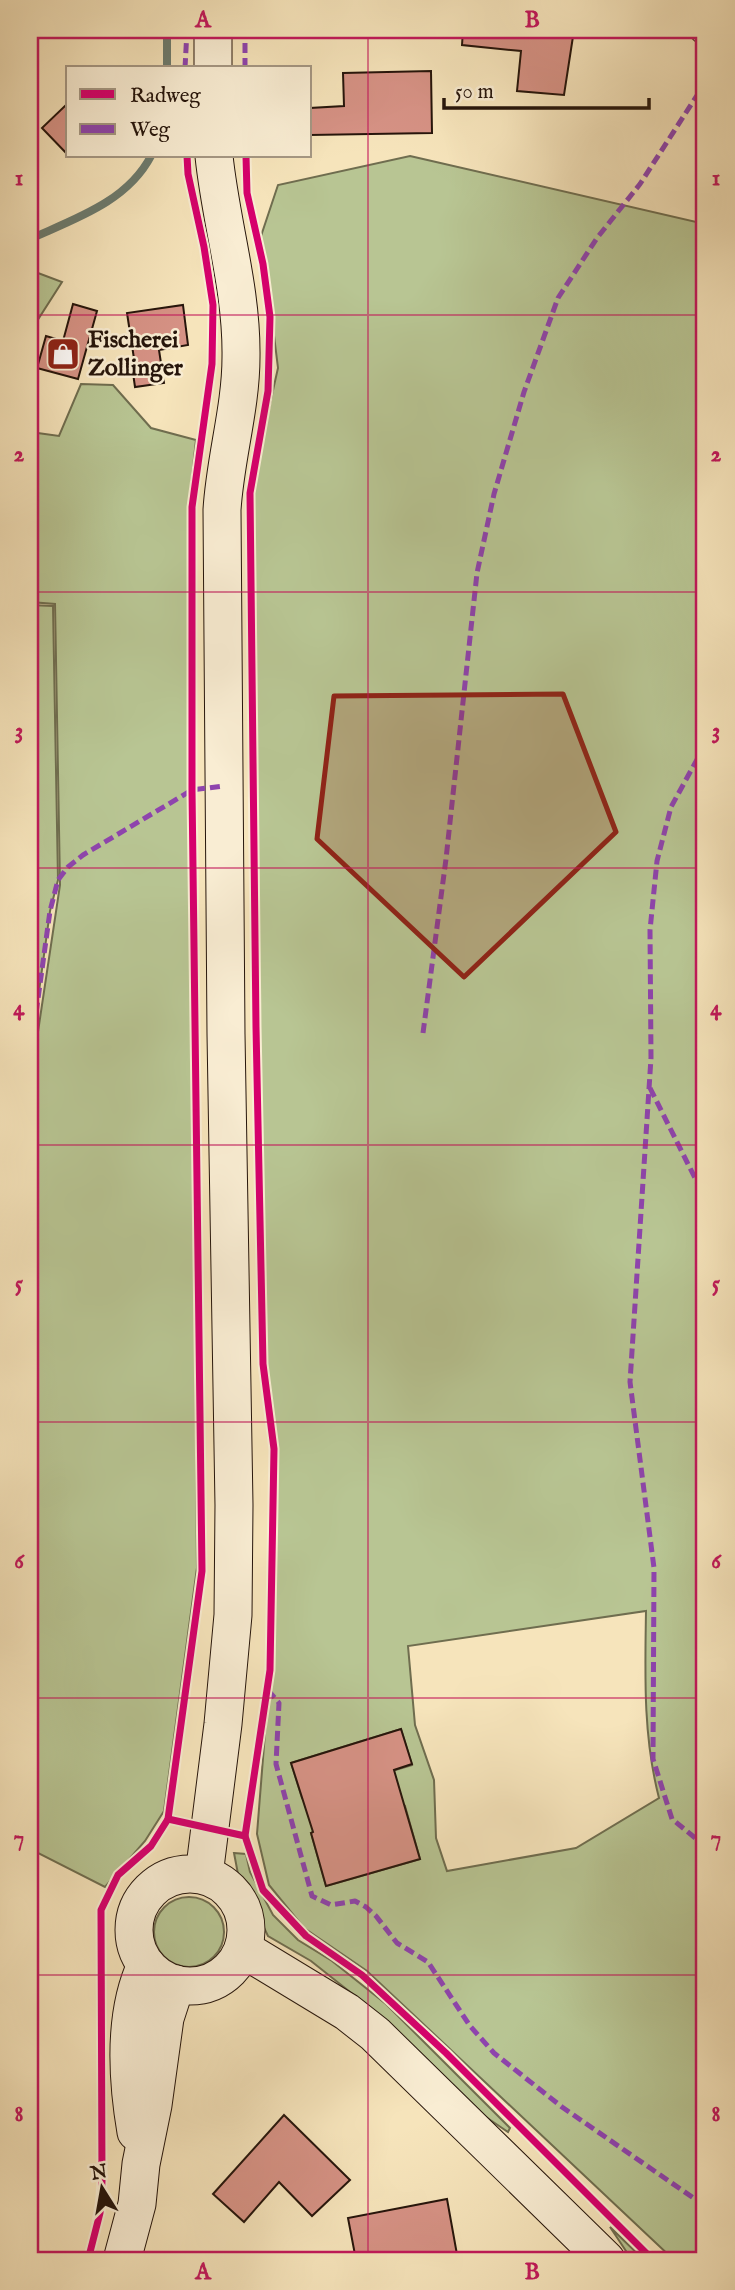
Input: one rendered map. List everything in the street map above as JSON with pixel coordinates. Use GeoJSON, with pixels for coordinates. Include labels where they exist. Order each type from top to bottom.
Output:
{"type":"FeatureCollection","features":[{"type":"Feature","properties":{"kind":"main road"},"geometry":{"type":"LineString","coordinates":[[213,30],[213,66]]}},
{"type":"Feature","properties":{"kind":"main road"},"geometry":{"type":"LineString","coordinates":[[204,1875],[223,1724],[233,1615],[234,1505],[221,522],[223,482],[237,405],[241,358],[240,303],[214,158]]}},
{"type":"Feature","properties":{"kind":"main road"},"geometry":{"type":"LineString","coordinates":[[204,1875],[231,1891],[240,1903],[246,1918],[247,1934],[243,1949],[235,1964],[208,1983],[192,1986],[161,1974],[138,1951],[135,1921],[139,1906],[159,1883],[173,1876],[204,1875]]}},
{"type":"Feature","properties":{"kind":"main road"},"geometry":{"type":"LineString","coordinates":[[243,1949],[336,2005],[375,2034],[606,2260]]}},
{"type":"Feature","properties":{"kind":"main road"},"geometry":{"type":"LineString","coordinates":[[122,2260],[137,2204],[165,2018],[161,1974]]}},
{"type":"Feature","properties":{"kind":"highlighted area"},"geometry":{"type":"Polygon","coordinates":[[[563,694],[616,832],[464,977],[317,839],[334,696],[563,694]]]}},
{"type":"Feature","properties":{"kind":"green space"},"geometry":{"type":"Polygon","coordinates":[[[410,156],[705,224],[705,2260],[674,2260],[367,1971],[304,1928],[269,1885],[257,1834],[270,1670],[274,1449],[263,1364],[250,493],[278,368],[268,287],[258,245],[278,185],[410,156]],[[646,1611],[408,1646],[415,1725],[434,1780],[436,1838],[447,1871],[576,1848],[659,1798],[648,1728],[645,1682],[646,1611]],[[401,1729],[291,1763],[302,1798],[412,1765],[401,1729]],[[405,1806],[311,1833],[326,1886],[420,1859],[405,1806]]]}},
{"type":"Feature","properties":{"kind":"green space"},"geometry":{"type":"Polygon","coordinates":[[[30,270],[62,282],[30,332],[30,270]]]}},
{"type":"Feature","properties":{"kind":"green space"},"geometry":{"type":"Polygon","coordinates":[[[81,384],[113,385],[151,428],[196,440],[189,504],[197,1568],[164,1811],[145,1841],[105,1887],[30,1849],[30,1085],[60,885],[55,604],[30,602],[30,432],[59,436],[81,384]]]}},
{"type":"Feature","properties":{"kind":"green space"},"geometry":{"type":"Polygon","coordinates":[[[30,605],[53,606],[58,880],[50,911],[30,1057],[30,605]]]}},
{"type":"Feature","properties":{"kind":"green space"},"geometry":{"type":"Polygon","coordinates":[[[234,1853],[246,1854],[250,1872],[273,1915],[298,1940],[332,1961],[386,2004],[510,2128],[508,2132],[480,2113],[379,2015],[311,1961],[268,1936],[238,1874],[234,1853]]]}},
{"type":"Feature","properties":{"kind":"green space"},"geometry":{"type":"Polygon","coordinates":[[[189,1897],[214,1907],[224,1932],[214,1957],[189,1967],[164,1957],[154,1932],[164,1907],[189,1897]]]}},
{"type":"Feature","properties":{"kind":"green space"},"geometry":{"type":"Polygon","coordinates":[[[610,2227],[644,2260],[632,2260],[610,2227]]]}},
{"type":"Feature","properties":{"kind":"building"},"geometry":{"type":"Polygon","coordinates":[[[463,30],[574,30],[564,95],[517,91],[521,51],[462,45],[463,30]]]}},
{"type":"Feature","properties":{"kind":"building"},"geometry":{"type":"Polygon","coordinates":[[[431,71],[432,133],[312,135],[312,108],[344,106],[343,73],[431,71]]]}},
{"type":"Feature","properties":{"kind":"building"},"geometry":{"type":"Polygon","coordinates":[[[66,105],[66,153],[42,128],[66,105]]]}},
{"type":"Feature","properties":{"kind":"building","name":"Fischerei Zollinger"},"geometry":{"type":"Polygon","coordinates":[[[73,304],[97,311],[78,379],[37,368],[46,336],[63,341],[73,304]]]}},
{"type":"Feature","properties":{"kind":"building"},"geometry":{"type":"Polygon","coordinates":[[[183,305],[188,345],[159,350],[164,383],[135,387],[132,366],[135,365],[127,313],[183,305]]]}},
{"type":"Feature","properties":{"kind":"building"},"geometry":{"type":"Polygon","coordinates":[[[401,1729],[412,1764],[394,1770],[420,1859],[326,1886],[311,1833],[313,1832],[291,1763],[401,1729]]]}},
{"type":"Feature","properties":{"kind":"building"},"geometry":{"type":"Polygon","coordinates":[[[284,2115],[350,2180],[312,2216],[279,2182],[244,2222],[213,2194],[284,2115]]]}},
{"type":"Feature","properties":{"kind":"building"},"geometry":{"type":"Polygon","coordinates":[[[447,2199],[458,2260],[356,2260],[348,2218],[447,2199]]]}},
{"type":"Feature","properties":{"kind":"waterway"},"geometry":{"type":"LineString","coordinates":[[167,30],[167,66]]}},
{"type":"Feature","properties":{"kind":"waterway"},"geometry":{"type":"LineString","coordinates":[[30,239],[81,216],[114,197],[141,172],[150,158]]}},
{"type":"Feature","properties":{"kind":"marked path"},"geometry":{"type":"LineString","coordinates":[[185,66],[187,30]]}},
{"type":"Feature","properties":{"kind":"marked path"},"geometry":{"type":"LineString","coordinates":[[245,30],[245,66]]}},
{"type":"Feature","properties":{"kind":"marked path"},"geometry":{"type":"LineString","coordinates":[[423,1033],[446,859],[477,573],[494,494],[524,392],[558,298],[597,238],[640,184],[705,83]]}},
{"type":"Feature","properties":{"kind":"marked path"},"geometry":{"type":"LineString","coordinates":[[705,745],[671,807],[657,861],[650,930],[651,1058],[630,1382],[654,1568],[653,1759],[672,1819],[705,1846]]}},
{"type":"Feature","properties":{"kind":"marked path"},"geometry":{"type":"LineString","coordinates":[[30,1057],[50,911],[58,880],[68,867],[83,855],[192,790],[223,786]]}},
{"type":"Feature","properties":{"kind":"marked path"},"geometry":{"type":"LineString","coordinates":[[650,1088],[705,1198]]}},
{"type":"Feature","properties":{"kind":"marked path"},"geometry":{"type":"LineString","coordinates":[[268,1690],[279,1703],[276,1764],[312,1896],[331,1905],[355,1901],[366,1907],[397,1943],[428,1962],[470,2026],[494,2053],[562,2107],[705,2206]]}},
{"type":"Feature","properties":{"kind":"cycle path"},"geometry":{"type":"LineString","coordinates":[[88,2260],[100,2213],[102,2181],[101,1910],[118,1875],[151,1846],[168,1819],[202,1571],[192,790],[192,507],[212,364],[213,305],[187,158]]}},
{"type":"Feature","properties":{"kind":"cycle path"},"geometry":{"type":"LineString","coordinates":[[245,1836],[270,1670],[274,1449],[263,1364],[250,493],[268,391],[270,317],[263,264],[247,193],[246,158]]}},
{"type":"Feature","properties":{"kind":"cycle path"},"geometry":{"type":"LineString","coordinates":[[168,1819],[245,1836],[263,1890],[306,1936],[362,1975],[446,2053],[653,2260]]}},
{"type":"Feature","properties":{"kind":"place","name":"Fischerei Zollinger"},"geometry":{"type":"Point","coordinates":[63,354]}}]}
